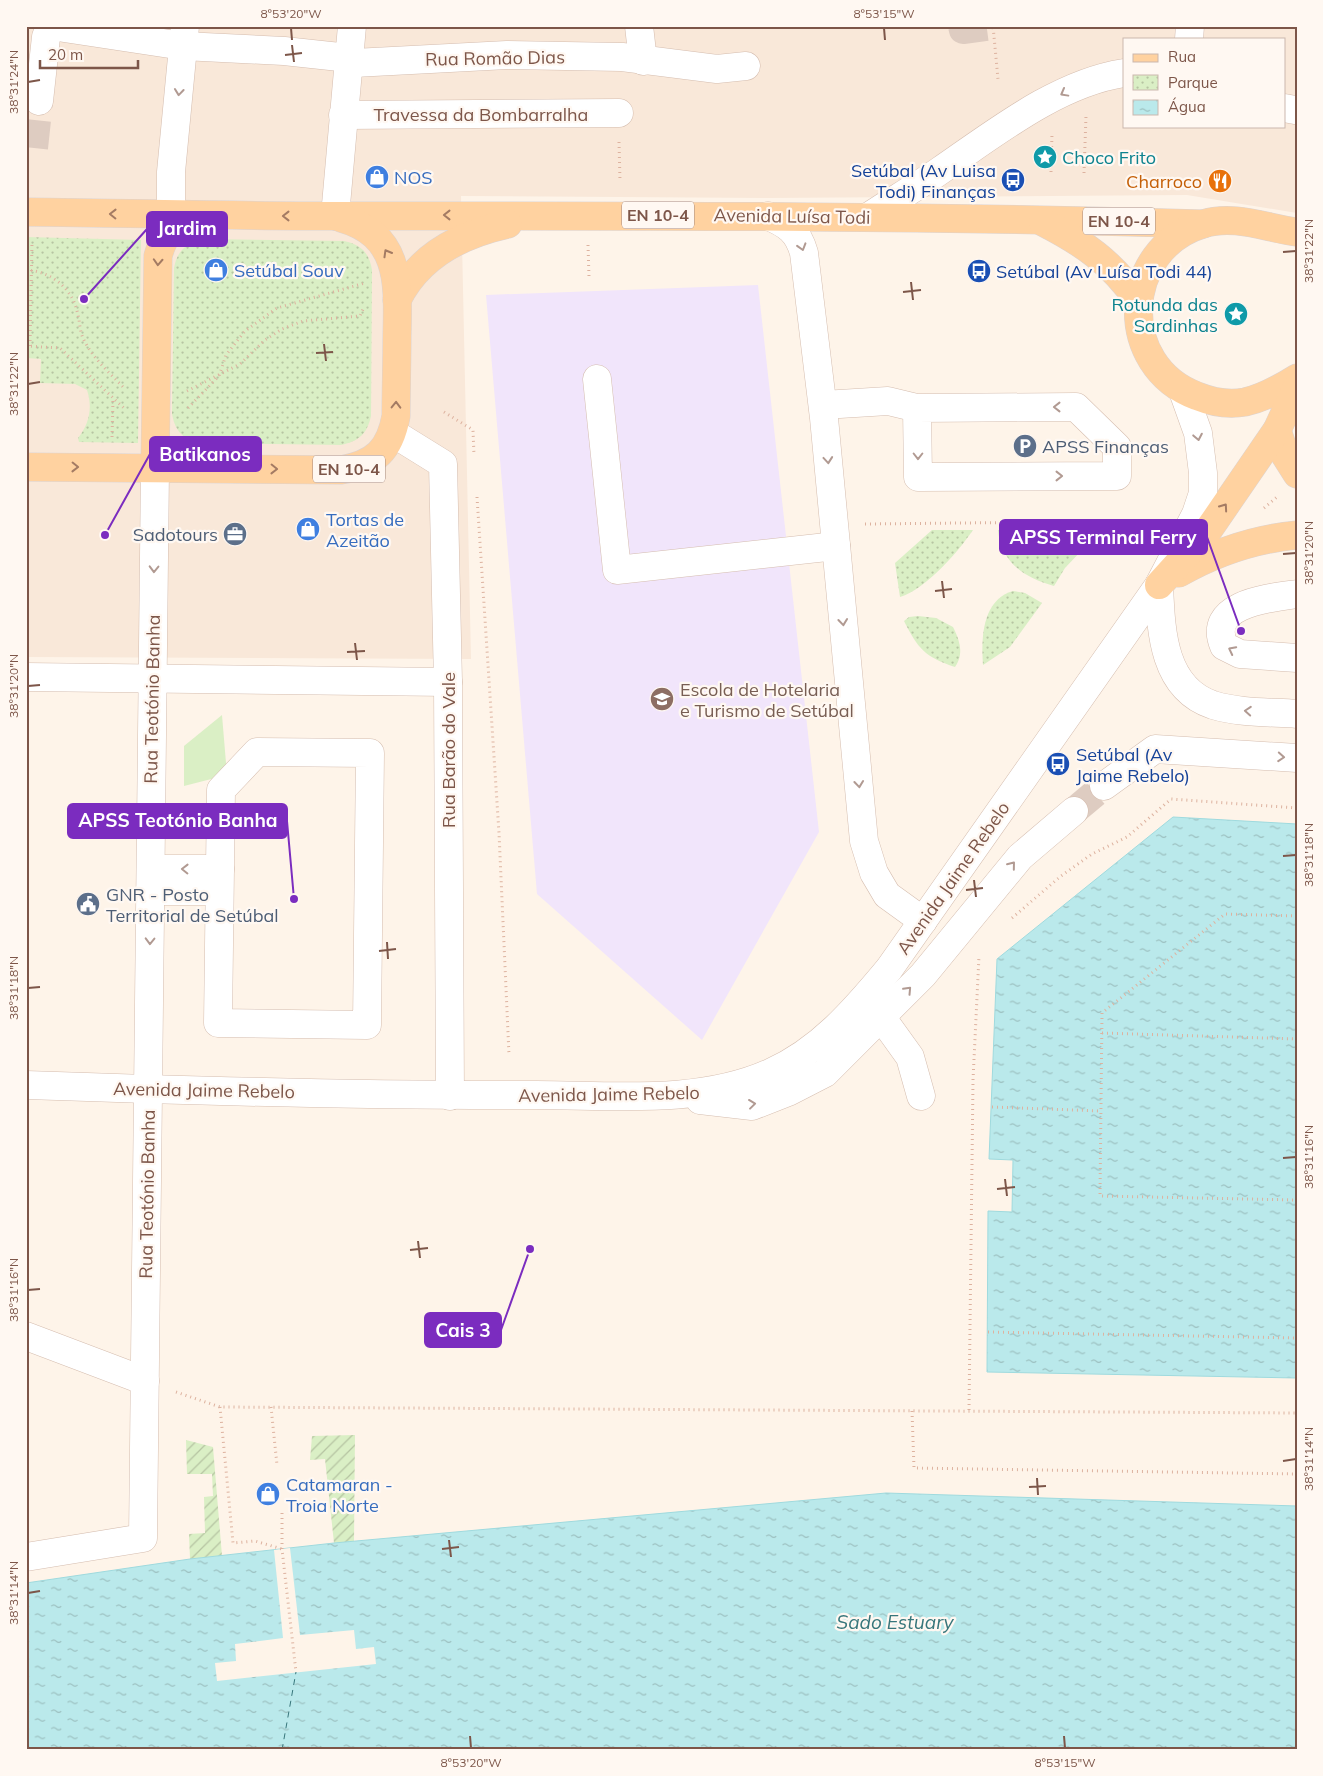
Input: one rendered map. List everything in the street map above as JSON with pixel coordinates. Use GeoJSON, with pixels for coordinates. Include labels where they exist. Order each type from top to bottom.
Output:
{"type":"FeatureCollection","features":[{"type":"Feature","properties":{"kind":"main road","name":"Avenida Luísa Todi"},"geometry":{"type":"LineString","coordinates":[[29,222],[184,215],[548,214],[1035,218],[1203,224]]}},
{"type":"Feature","properties":{"kind":"main road","name":"Avenida Luísa Todi"},"geometry":{"type":"LineString","coordinates":[[397,300],[406,281],[428,260],[449,244],[481,230],[548,214]]}},
{"type":"Feature","properties":{"kind":"main road"},"geometry":{"type":"LineString","coordinates":[[155,468],[143,411],[158,256],[163,238],[184,215]]}},
{"type":"Feature","properties":{"kind":"main road","name":"Avenida Luísa Todi"},"geometry":{"type":"LineString","coordinates":[[26,466],[341,470],[358,467],[373,459],[385,448],[393,433],[396,416],[398,281],[386,251],[364,228],[350,220],[335,216]]}},
{"type":"Feature","properties":{"kind":"main road","name":"Avenida Luísa Todi"},"geometry":{"type":"LineString","coordinates":[[1035,218],[1075,238],[1104,260],[1121,276],[1138,300]]}},
{"type":"Feature","properties":{"kind":"main road"},"geometry":{"type":"LineString","coordinates":[[1291,237],[1229,220],[1203,224],[1179,235],[1159,252],[1145,274],[1138,300],[1138,327],[1146,352],[1162,374],[1183,391],[1212,402],[1244,402],[1274,392],[1297,378]]}},
{"type":"Feature","properties":{"kind":"main road","name":"Avenida Jaime Rebelo"},"geometry":{"type":"LineString","coordinates":[[1158,585],[1207,532],[1277,430],[1297,387]]}},
{"type":"Feature","properties":{"kind":"main road"},"geometry":{"type":"LineString","coordinates":[[1277,430],[1285,455],[1297,474]]}},
{"type":"Feature","properties":{"kind":"main road"},"geometry":{"type":"LineString","coordinates":[[1158,585],[1211,555],[1251,543],[1297,535]]}},
{"type":"Feature","properties":{"kind":"street"},"geometry":{"type":"LineString","coordinates":[[335,216],[352,26]]}},
{"type":"Feature","properties":{"kind":"street"},"geometry":{"type":"LineString","coordinates":[[639,26],[643,61]]}},
{"type":"Feature","properties":{"kind":"street"},"geometry":{"type":"LineString","coordinates":[[39,101],[43,31]]}},
{"type":"Feature","properties":{"kind":"street","name":"Rua Romão Dias"},"geometry":{"type":"LineString","coordinates":[[43,31],[184,36],[284,51],[349,58],[354,63],[507,55],[622,57],[643,61],[718,68],[746,66]]}},
{"type":"Feature","properties":{"kind":"street"},"geometry":{"type":"LineString","coordinates":[[184,36],[171,172],[184,215]]}},
{"type":"Feature","properties":{"kind":"street"},"geometry":{"type":"LineString","coordinates":[[868,217],[1011,122],[1071,89],[1119,76]]}},
{"type":"Feature","properties":{"kind":"street","name":"Travessa da Bombarralha"},"geometry":{"type":"LineString","coordinates":[[343,115],[619,113]]}},
{"type":"Feature","properties":{"kind":"street"},"geometry":{"type":"LineString","coordinates":[[768,216],[787,224],[796,232],[801,242],[808,282],[823,412],[864,841],[874,873],[887,895],[923,920]]}},
{"type":"Feature","properties":{"kind":"street"},"geometry":{"type":"LineString","coordinates":[[597,379],[617,570],[836,546]]}},
{"type":"Feature","properties":{"kind":"street","name":"Avenida Jaime Rebelo"},"geometry":{"type":"LineString","coordinates":[[26,1085],[450,1096],[710,1093],[770,1073],[813,1048],[850,1015],[889,969],[1158,585],[1196,514],[1203,493],[1203,473],[1198,433],[1183,391]]}},
{"type":"Feature","properties":{"kind":"street"},"geometry":{"type":"LineString","coordinates":[[823,412],[888,401],[917,415],[1076,407],[1117,446],[1117,476],[918,477],[917,415]]}},
{"type":"Feature","properties":{"kind":"street","name":"Rua Barão do Vale"},"geometry":{"type":"LineString","coordinates":[[393,433],[443,464],[448,682],[450,1096]]}},
{"type":"Feature","properties":{"kind":"street","name":"Rua Teotónio Banha"},"geometry":{"type":"LineString","coordinates":[[26,1557],[143,1538],[155,468]]}},
{"type":"Feature","properties":{"kind":"street"},"geometry":{"type":"LineString","coordinates":[[1158,585],[1165,652],[1175,674],[1191,692],[1212,705],[1239,710],[1297,714]]}},
{"type":"Feature","properties":{"kind":"street"},"geometry":{"type":"LineString","coordinates":[[1297,594],[1265,598],[1231,612],[1221,622],[1219,634],[1224,646],[1240,654],[1297,658]]}},
{"type":"Feature","properties":{"kind":"street"},"geometry":{"type":"LineString","coordinates":[[26,677],[448,682]]}},
{"type":"Feature","properties":{"kind":"street"},"geometry":{"type":"LineString","coordinates":[[1104,786],[1155,749],[1297,758]]}},
{"type":"Feature","properties":{"kind":"street"},"geometry":{"type":"LineString","coordinates":[[257,752],[370,754],[367,1025],[218,1023],[220,880],[221,790],[257,752]]}},
{"type":"Feature","properties":{"kind":"street"},"geometry":{"type":"LineString","coordinates":[[651,1095],[752,1106],[788,1092],[825,1073],[923,975],[1020,857],[1074,811]]}},
{"type":"Feature","properties":{"kind":"street"},"geometry":{"type":"LineString","coordinates":[[151,880],[220,880]]}},
{"type":"Feature","properties":{"kind":"street"},"geometry":{"type":"LineString","coordinates":[[882,1018],[910,1057],[921,1096]]}},
{"type":"Feature","properties":{"kind":"street"},"geometry":{"type":"LineString","coordinates":[[26,1336],[145,1381]]}},
{"type":"Feature","properties":{"kind":"path"},"geometry":{"type":"LineString","coordinates":[[996,26],[993,26],[998,79]]}},
{"type":"Feature","properties":{"kind":"path"},"geometry":{"type":"LineString","coordinates":[[1084,173],[1087,109]]}},
{"type":"Feature","properties":{"kind":"path"},"geometry":{"type":"LineString","coordinates":[[1052,127],[1052,172]]}},
{"type":"Feature","properties":{"kind":"path"},"geometry":{"type":"LineString","coordinates":[[29,222],[32,271],[28,346],[60,348],[113,400],[143,411]]}},
{"type":"Feature","properties":{"kind":"path"},"geometry":{"type":"LineString","coordinates":[[588,239],[589,277]]}},
{"type":"Feature","properties":{"kind":"path"},"geometry":{"type":"LineString","coordinates":[[26,270],[59,282],[69,292],[78,313],[82,338],[93,356],[131,397],[132,408],[143,411],[180,408],[182,397],[186,392],[240,364],[265,340],[282,329],[303,321],[360,316],[368,300],[397,300]]}},
{"type":"Feature","properties":{"kind":"path"},"geometry":{"type":"LineString","coordinates":[[183,413],[219,376],[226,355],[245,332],[277,308],[373,280]]}},
{"type":"Feature","properties":{"kind":"path"},"geometry":{"type":"LineString","coordinates":[[112,437],[113,400]]}},
{"type":"Feature","properties":{"kind":"path"},"geometry":{"type":"LineString","coordinates":[[444,412],[472,430],[474,460]]}},
{"type":"Feature","properties":{"kind":"path"},"geometry":{"type":"LineString","coordinates":[[476,490],[499,824],[509,1055]]}},
{"type":"Feature","properties":{"kind":"path"},"geometry":{"type":"LineString","coordinates":[[856,524],[1154,522]]}},
{"type":"Feature","properties":{"kind":"path"},"geometry":{"type":"LineString","coordinates":[[1009,921],[1061,876],[1092,854],[1126,837],[1171,799],[1297,808]]}},
{"type":"Feature","properties":{"kind":"path"},"geometry":{"type":"LineString","coordinates":[[1297,916],[1225,914],[1102,1013],[1100,1196],[1297,1200]]}},
{"type":"Feature","properties":{"kind":"path"},"geometry":{"type":"LineString","coordinates":[[969,1410],[972,1080],[979,946]]}},
{"type":"Feature","properties":{"kind":"path"},"geometry":{"type":"LineString","coordinates":[[1102,1033],[1297,1038]]}},
{"type":"Feature","properties":{"kind":"path"},"geometry":{"type":"LineString","coordinates":[[992,1107],[1101,1111]]}},
{"type":"Feature","properties":{"kind":"path"},"geometry":{"type":"LineString","coordinates":[[988,1332],[1297,1338]]}},
{"type":"Feature","properties":{"kind":"path"},"geometry":{"type":"LineString","coordinates":[[145,1381],[220,1407],[1297,1413]]}},
{"type":"Feature","properties":{"kind":"path"},"geometry":{"type":"LineString","coordinates":[[220,1407],[233,1543],[255,1541],[282,1549]]}},
{"type":"Feature","properties":{"kind":"path"},"geometry":{"type":"LineString","coordinates":[[270,1407],[277,1464]]}},
{"type":"Feature","properties":{"kind":"path"},"geometry":{"type":"LineString","coordinates":[[912,1411],[914,1468],[1297,1474]]}},
{"type":"Feature","properties":{"kind":"path"},"geometry":{"type":"LineString","coordinates":[[282,1514],[282,1549],[296,1672]]}},
{"type":"Feature","properties":{"kind":"shaded area"},"geometry":{"type":"Polygon","coordinates":[[[26,26],[1297,26],[1297,213],[1187,195],[769,198],[461,196],[471,659],[26,657],[26,26]]]}},
{"type":"Feature","properties":{"kind":"shaded area","name":"Escola de Hotelaria e Turismo de Setúbal"},"geometry":{"type":"Polygon","coordinates":[[[758,285],[819,832],[702,1040],[537,894],[486,295],[758,285]]]}},
{"type":"Feature","properties":{"kind":"green space"},"geometry":{"type":"Polygon","coordinates":[[[26,237],[141,240],[138,443],[79,442],[78,438],[89,416],[90,403],[87,390],[75,384],[40,383],[41,359],[26,358],[26,237]]]}},
{"type":"Feature","properties":{"kind":"green space"},"geometry":{"type":"Polygon","coordinates":[[[203,239],[344,241],[363,250],[369,258],[372,270],[371,416],[367,428],[361,436],[341,445],[201,443],[189,440],[181,434],[175,425],[172,414],[174,268],[177,257],[187,245],[203,239]]]}},
{"type":"Feature","properties":{"kind":"green space"},"geometry":{"type":"Polygon","coordinates":[[[1078,529],[1077,541],[1083,549],[1065,568],[1054,586],[1043,583],[1024,573],[1009,560],[1000,541],[998,530],[1078,529]]]}},
{"type":"Feature","properties":{"kind":"green space"},"geometry":{"type":"Polygon","coordinates":[[[932,530],[973,530],[941,569],[910,593],[900,597],[895,563],[932,530]]]}},
{"type":"Feature","properties":{"kind":"green space"},"geometry":{"type":"Polygon","coordinates":[[[1013,591],[1025,593],[1042,603],[1010,647],[983,665],[983,632],[989,611],[1003,596],[1013,591]]]}},
{"type":"Feature","properties":{"kind":"green space"},"geometry":{"type":"Polygon","coordinates":[[[909,617],[936,618],[953,627],[960,647],[958,662],[955,667],[936,660],[918,645],[904,621],[909,617]]]}},
{"type":"Feature","properties":{"kind":"green space"},"geometry":{"type":"Polygon","coordinates":[[[222,715],[227,775],[184,786],[184,746],[222,715]]]}},
{"type":"Feature","properties":{"kind":"green space"},"geometry":{"type":"Polygon","coordinates":[[[355,1435],[354,1542],[334,1543],[325,1459],[310,1460],[312,1436],[355,1435]]]}},
{"type":"Feature","properties":{"kind":"green space"},"geometry":{"type":"Polygon","coordinates":[[[186,1440],[213,1447],[222,1556],[190,1559],[189,1534],[205,1533],[204,1497],[213,1496],[212,1474],[187,1474],[186,1440]]]}},
{"type":"Feature","properties":{"kind":"water"},"geometry":{"type":"Polygon","coordinates":[[[1173,817],[1297,824],[1297,1378],[987,1372],[988,1211],[1012,1212],[1013,1160],[989,1159],[997,959],[1173,817]]]}},
{"type":"Feature","properties":{"kind":"water","name":"Sado Estuary"},"geometry":{"type":"Polygon","coordinates":[[[886,1493],[1297,1506],[1297,1750],[26,1750],[26,1583],[190,1559],[334,1543],[886,1493]]]}},
{"type":"Feature","properties":{"kind":"pier"},"geometry":{"type":"Polygon","coordinates":[[[290,1548],[300,1635],[354,1630],[356,1649],[374,1647],[376,1664],[217,1681],[215,1663],[236,1661],[235,1644],[283,1638],[274,1550],[290,1548]]]}},
{"type":"Feature","properties":{"kind":"ferry route"},"geometry":{"type":"LineString","coordinates":[[282,1750],[296,1672]]}},
{"type":"Feature","properties":{"kind":"tunnel"},"geometry":{"type":"LineString","coordinates":[[962,26],[963,30],[993,26]]}},
{"type":"Feature","properties":{"kind":"tunnel"},"geometry":{"type":"LineString","coordinates":[[34,148],[39,101]]}},
{"type":"Feature","properties":{"kind":"tunnel"},"geometry":{"type":"LineString","coordinates":[[1074,811],[1104,786]]}},
{"type":"Feature","properties":{"kind":"place","name":"Choco Frito"},"geometry":{"type":"Point","coordinates":[1045,157]}},
{"type":"Feature","properties":{"kind":"place","name":"NOS"},"geometry":{"type":"Point","coordinates":[377,177]}},
{"type":"Feature","properties":{"kind":"place","name":"Setúbal (Av Luisa Todi) Finanças"},"geometry":{"type":"Point","coordinates":[1013,180]}},
{"type":"Feature","properties":{"kind":"place","name":"Charroco"},"geometry":{"type":"Point","coordinates":[1220,181]}},
{"type":"Feature","properties":{"kind":"place","name":"Setúbal Souv"},"geometry":{"type":"Point","coordinates":[216,270]}},
{"type":"Feature","properties":{"kind":"place","name":"Setúbal (Av Luísa Todi 44)"},"geometry":{"type":"Point","coordinates":[979,271]}},
{"type":"Feature","properties":{"kind":"place","name":"Jardim"},"geometry":{"type":"Point","coordinates":[84,299]}},
{"type":"Feature","properties":{"kind":"place","name":"Rotunda das Sardinhas"},"geometry":{"type":"Point","coordinates":[1236,314]}},
{"type":"Feature","properties":{"kind":"place","name":"APSS Finanças"},"geometry":{"type":"Point","coordinates":[1025,446]}},
{"type":"Feature","properties":{"kind":"place","name":"Tortas de Azeitão"},"geometry":{"type":"Point","coordinates":[308,529]}},
{"type":"Feature","properties":{"kind":"place","name":"Sadotours"},"geometry":{"type":"Point","coordinates":[235,534]}},
{"type":"Feature","properties":{"kind":"place","name":"Batikanos"},"geometry":{"type":"Point","coordinates":[105,535]}},
{"type":"Feature","properties":{"kind":"place","name":"APSS Terminal Ferry"},"geometry":{"type":"Point","coordinates":[1241,631]}},
{"type":"Feature","properties":{"kind":"place","name":"Escola de Hotelaria e Turismo de Setúbal"},"geometry":{"type":"Point","coordinates":[662,699]}},
{"type":"Feature","properties":{"kind":"place","name":"Setúbal (Av Jaime Rebelo)"},"geometry":{"type":"Point","coordinates":[1058,764]}},
{"type":"Feature","properties":{"kind":"place","name":"APSS Teotónio Banha"},"geometry":{"type":"Point","coordinates":[294,899]}},
{"type":"Feature","properties":{"kind":"place","name":"GNR - Posto Territorial de Setúbal"},"geometry":{"type":"Point","coordinates":[88,904]}},
{"type":"Feature","properties":{"kind":"place","name":"Cais 3"},"geometry":{"type":"Point","coordinates":[530,1249]}},
{"type":"Feature","properties":{"kind":"place","name":"Catamaran - Troia Norte"},"geometry":{"type":"Point","coordinates":[268,1494]}}]}
